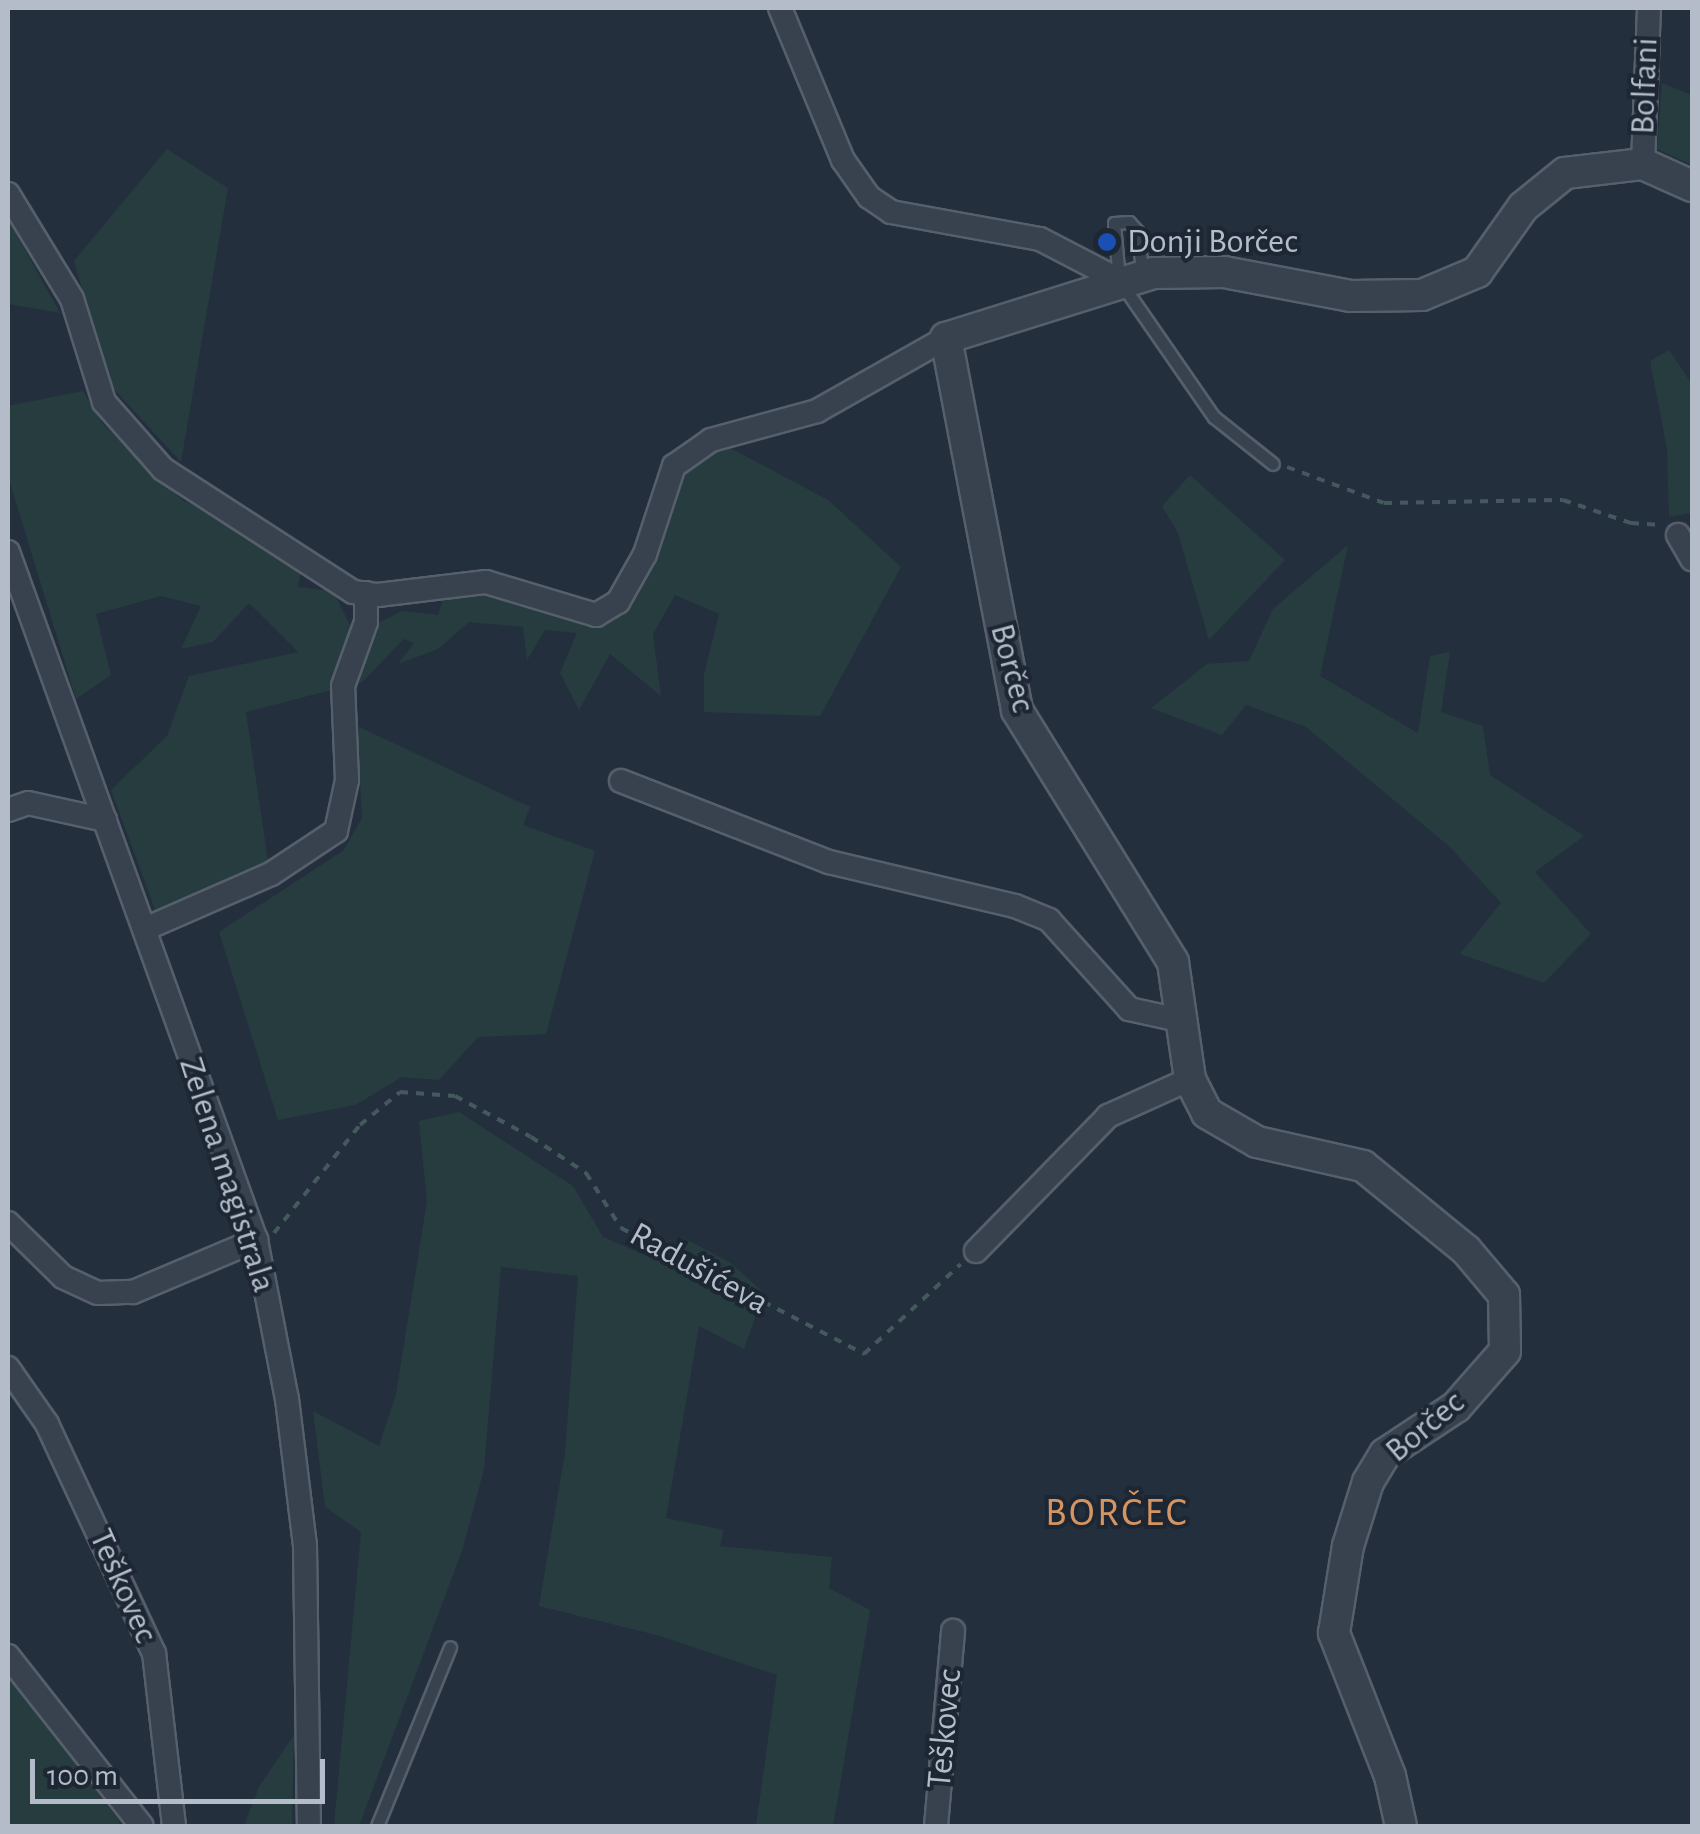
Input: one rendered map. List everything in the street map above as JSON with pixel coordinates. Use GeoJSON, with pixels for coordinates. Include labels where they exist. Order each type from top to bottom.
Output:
{"type":"FeatureCollection","features":[{"type":"Feature","properties":{"kind":"street"},"geometry":{"type":"LineString","coordinates":[[780,8],[843,160],[869,197],[892,212],[1040,239],[1130,278]]}},
{"type":"Feature","properties":{"kind":"street","name":"Bolfani"},"geometry":{"type":"LineString","coordinates":[[1643,164],[1649,8]]}},
{"type":"Feature","properties":{"kind":"street"},"geometry":{"type":"LineString","coordinates":[[8,194],[72,299],[104,402],[163,469],[353,592],[486,582],[596,615],[618,602],[644,554],[674,466],[711,440],[816,411],[946,338],[1130,278],[1224,272],[1351,296],[1422,295],[1477,272],[1523,207],[1565,173],[1643,164],[1692,186]]}},
{"type":"Feature","properties":{"kind":"street","name":"Borčec"},"geometry":{"type":"LineString","coordinates":[[946,338],[1017,710],[1173,962],[1190,1079],[1207,1113],[1257,1142],[1363,1166],[1466,1250],[1504,1295],[1505,1351],[1456,1407],[1385,1454],[1368,1482],[1348,1546],[1334,1634],[1390,1776],[1401,1826]]}},
{"type":"Feature","properties":{"kind":"street"},"geometry":{"type":"LineString","coordinates":[[1678,535],[1692,559]]}},
{"type":"Feature","properties":{"kind":"street","name":"Zelena magistrala"},"geometry":{"type":"LineString","coordinates":[[8,552],[256,1240],[287,1399],[304,1546],[308,1826]]}},
{"type":"Feature","properties":{"kind":"street"},"geometry":{"type":"LineString","coordinates":[[144,929],[271,874],[336,831],[347,780],[342,686],[366,622],[366,593]]}},
{"type":"Feature","properties":{"kind":"street"},"geometry":{"type":"LineString","coordinates":[[620,780],[830,862],[1015,906],[1050,920],[1129,1009],[1184,1021]]}},
{"type":"Feature","properties":{"kind":"street"},"geometry":{"type":"LineString","coordinates":[[8,810],[28,803],[105,820]]}},
{"type":"Feature","properties":{"kind":"street"},"geometry":{"type":"LineString","coordinates":[[976,1250],[1108,1116],[1190,1079]]}},
{"type":"Feature","properties":{"kind":"street"},"geometry":{"type":"LineString","coordinates":[[8,1223],[64,1277],[98,1293],[134,1292],[256,1240]]}},
{"type":"Feature","properties":{"kind":"street","name":"Teškovec"},"geometry":{"type":"LineString","coordinates":[[8,1368],[47,1424],[154,1652],[174,1826]]}},
{"type":"Feature","properties":{"kind":"street","name":"Teškovec"},"geometry":{"type":"LineString","coordinates":[[936,1826],[953,1631]]}},
{"type":"Feature","properties":{"kind":"street"},"geometry":{"type":"LineString","coordinates":[[8,1656],[142,1826]]}},
{"type":"Feature","properties":{"kind":"lane"},"geometry":{"type":"LineString","coordinates":[[1130,278],[1214,417],[1273,464]]}},
{"type":"Feature","properties":{"kind":"lane"},"geometry":{"type":"LineString","coordinates":[[377,1826],[450,1647]]}},
{"type":"Feature","properties":{"kind":"path"},"geometry":{"type":"LineString","coordinates":[[1273,464],[1384,502],[1563,500],[1678,535]]}},
{"type":"Feature","properties":{"kind":"path","name":"Radušićeva"},"geometry":{"type":"LineString","coordinates":[[256,1240],[282,1230],[360,1125],[400,1092],[455,1096],[531,1137],[586,1173],[620,1228],[864,1354],[976,1250]]}},
{"type":"Feature","properties":{"kind":"green space"},"geometry":{"type":"Polygon","coordinates":[[[1662,83],[1692,95],[1692,165],[1657,149],[1662,83]]]}},
{"type":"Feature","properties":{"kind":"green space"},"geometry":{"type":"Polygon","coordinates":[[[167,149],[228,188],[181,462],[111,386],[74,261],[167,149]]]}},
{"type":"Feature","properties":{"kind":"green space"},"geometry":{"type":"Polygon","coordinates":[[[8,219],[60,313],[8,304],[8,219]]]}},
{"type":"Feature","properties":{"kind":"green space"},"geometry":{"type":"Polygon","coordinates":[[[1669,350],[1692,384],[1692,513],[1669,517],[1667,449],[1650,361],[1669,350]]]}},
{"type":"Feature","properties":{"kind":"green space"},"geometry":{"type":"Polygon","coordinates":[[[83,391],[103,424],[182,500],[240,528],[301,569],[298,587],[333,591],[355,635],[402,611],[438,615],[445,594],[487,591],[608,624],[683,473],[721,443],[828,500],[901,567],[820,716],[704,712],[704,674],[719,614],[675,595],[653,634],[661,696],[610,654],[579,710],[560,673],[577,633],[545,630],[527,660],[523,627],[469,622],[438,649],[398,664],[414,643],[404,639],[362,682],[246,712],[268,861],[157,915],[111,790],[167,736],[189,676],[298,652],[249,603],[213,642],[181,649],[201,606],[161,596],[96,614],[111,675],[76,699],[8,476],[8,406],[83,391]]]}},
{"type":"Feature","properties":{"kind":"green space"},"geometry":{"type":"Polygon","coordinates":[[[1190,475],[1285,560],[1209,640],[1178,533],[1162,506],[1190,475]]]}},
{"type":"Feature","properties":{"kind":"green space"},"geometry":{"type":"Polygon","coordinates":[[[1348,545],[1320,676],[1418,733],[1430,656],[1450,652],[1441,712],[1483,726],[1490,775],[1584,836],[1535,872],[1591,934],[1544,983],[1460,954],[1501,903],[1450,847],[1306,727],[1246,705],[1222,735],[1151,708],[1207,664],[1249,661],[1273,609],[1348,545]]]}},
{"type":"Feature","properties":{"kind":"green space"},"geometry":{"type":"Polygon","coordinates":[[[357,726],[530,807],[523,825],[595,851],[546,1034],[478,1037],[439,1080],[402,1077],[355,1105],[278,1120],[219,932],[344,850],[362,818],[357,726]]]}},
{"type":"Feature","properties":{"kind":"green space"},"geometry":{"type":"Polygon","coordinates":[[[459,1112],[573,1186],[603,1237],[654,1259],[682,1237],[731,1263],[764,1293],[744,1349],[699,1326],[666,1518],[724,1530],[720,1546],[832,1557],[829,1588],[870,1610],[833,1826],[756,1826],[777,1675],[660,1636],[539,1606],[565,1453],[578,1276],[501,1267],[484,1469],[463,1548],[359,1826],[334,1826],[361,1532],[325,1507],[313,1411],[379,1446],[396,1394],[427,1201],[419,1121],[459,1112]]]}},
{"type":"Feature","properties":{"kind":"green space"},"geometry":{"type":"Polygon","coordinates":[[[8,1674],[120,1822],[116,1826],[8,1826],[8,1674]]]}},
{"type":"Feature","properties":{"kind":"green space"},"geometry":{"type":"Polygon","coordinates":[[[294,1735],[292,1826],[244,1826],[259,1787],[294,1735]]]}},
{"type":"Feature","properties":{"kind":"place","name":"Donji Borčec"},"geometry":{"type":"Point","coordinates":[1107,242]}},
{"type":"Feature","properties":{"kind":"district","name":"BORČEC"},"geometry":{"type":"Point","coordinates":[1117,1513]}}]}
